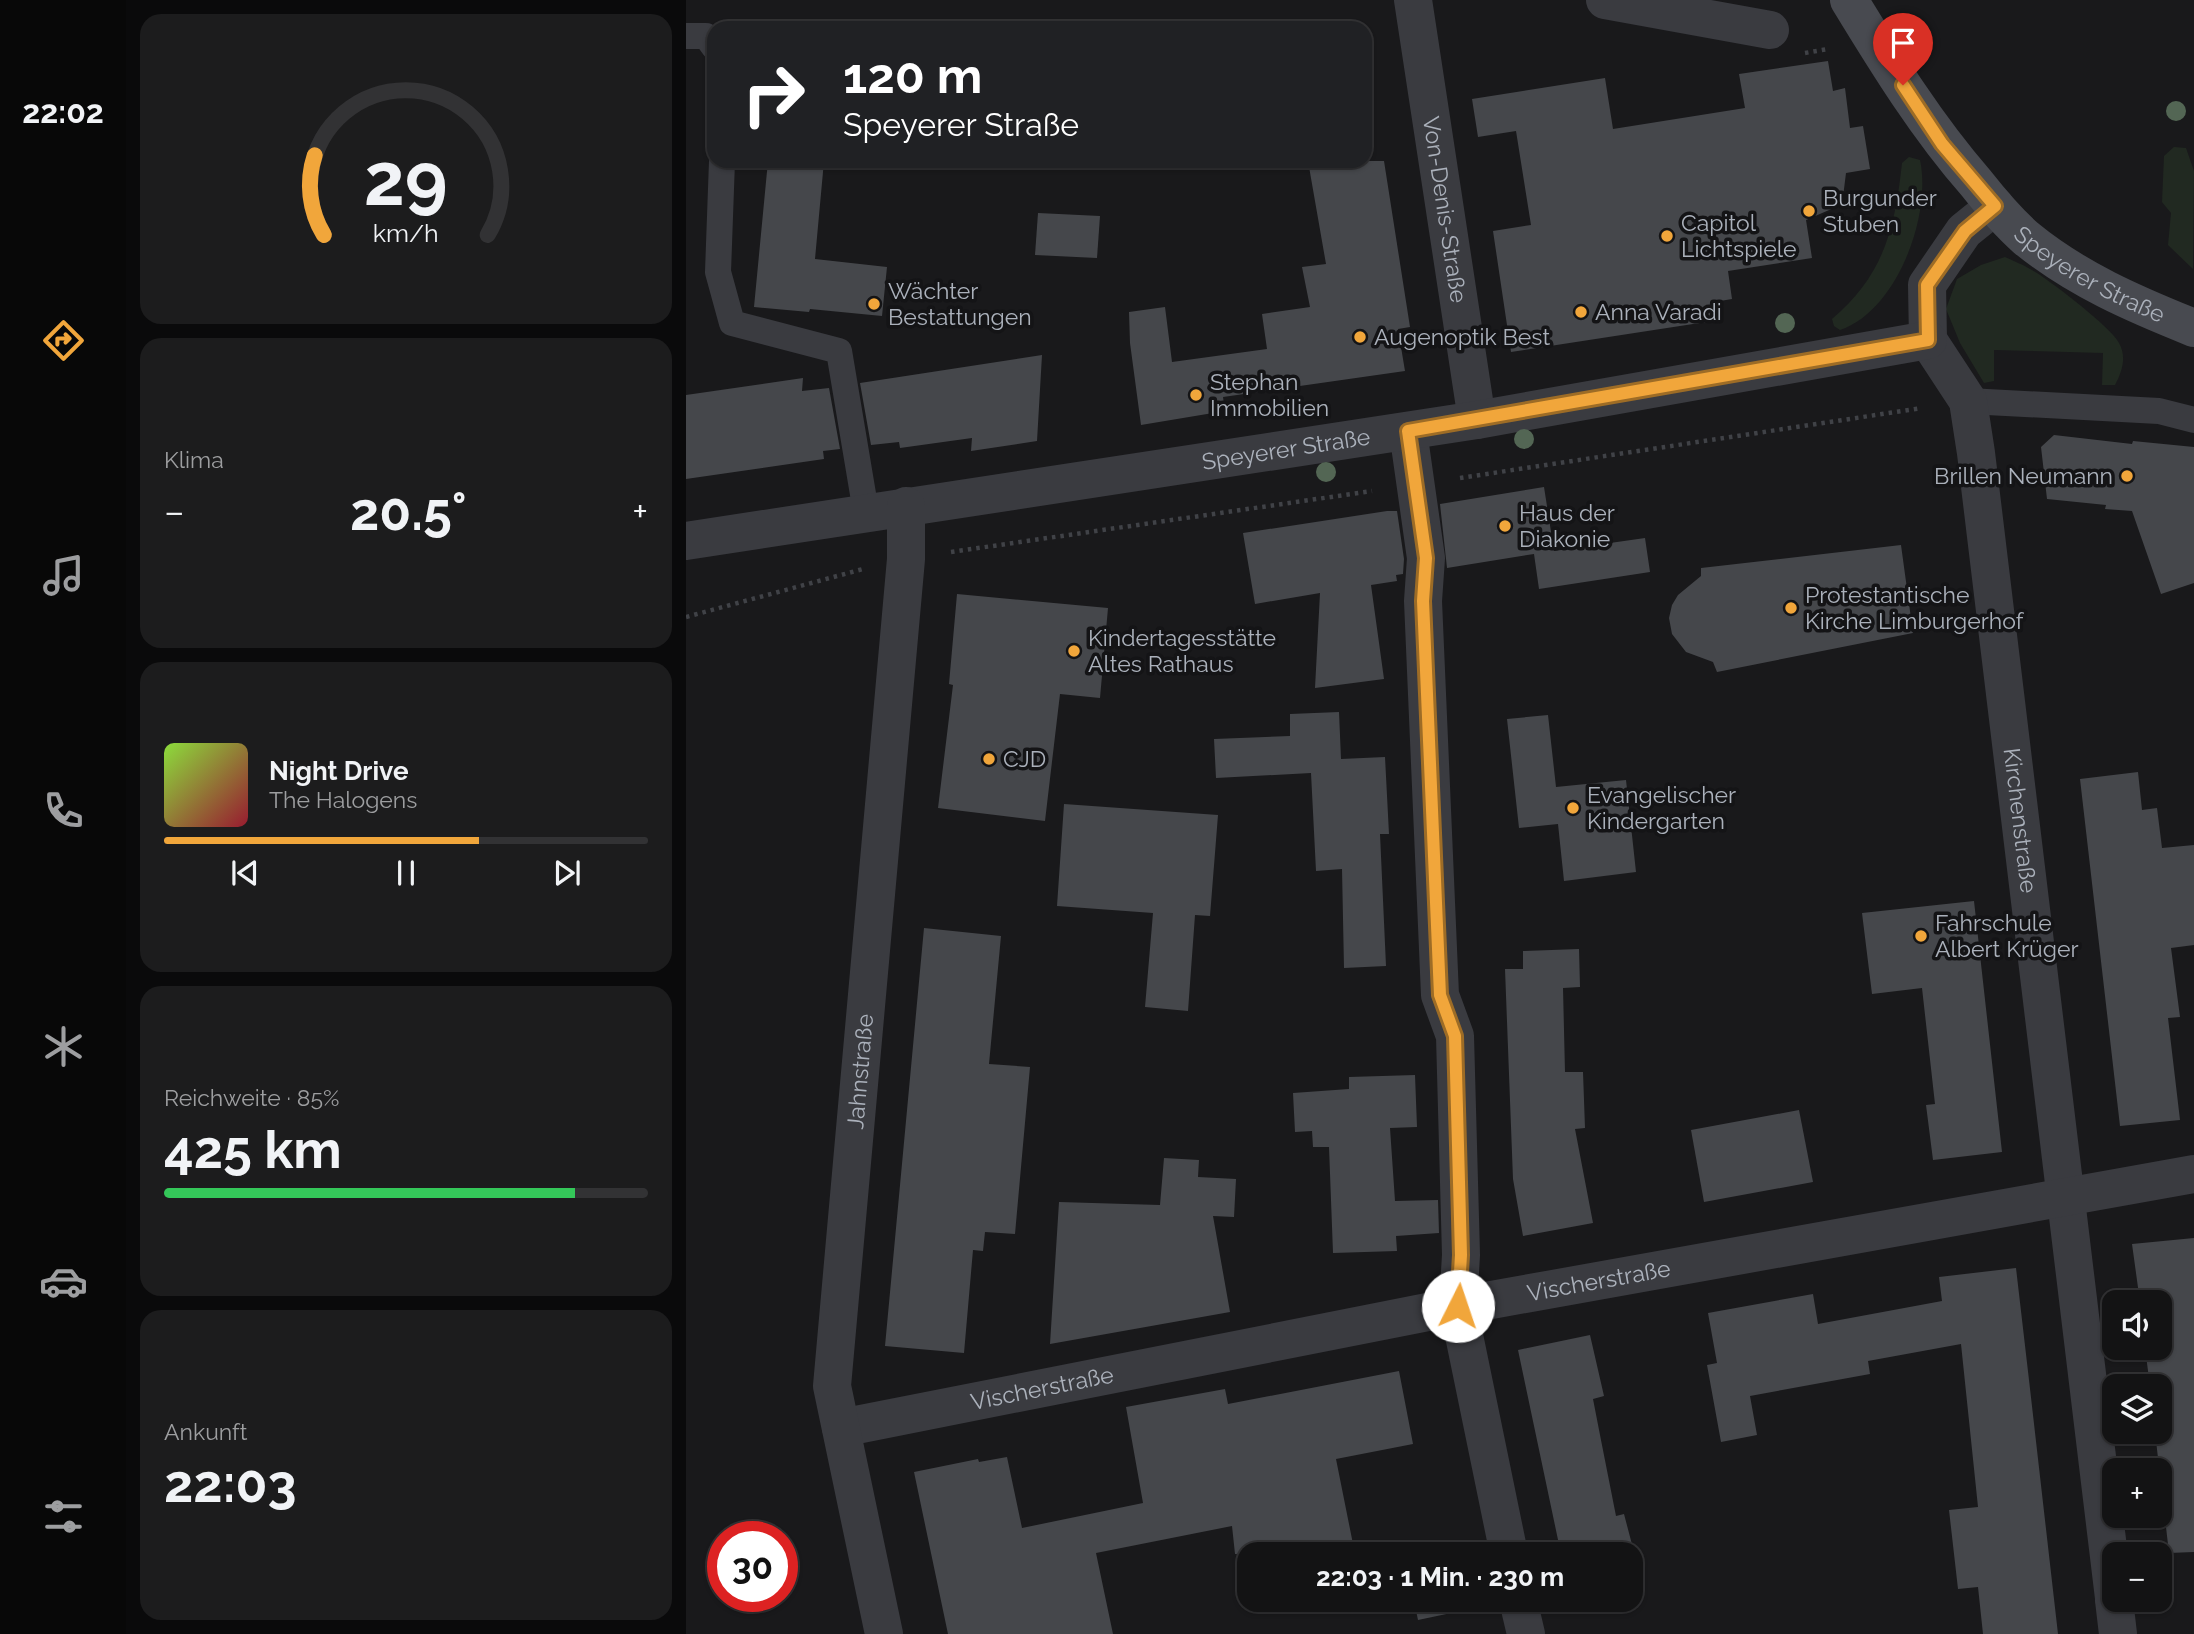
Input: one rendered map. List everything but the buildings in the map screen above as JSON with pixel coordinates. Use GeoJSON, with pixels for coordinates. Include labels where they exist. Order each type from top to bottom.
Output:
{"type":"FeatureCollection","features":[{"type":"Feature","properties":{"kind":"street","name":"Von-Denis-Straße"},"geometry":{"type":"LineString","coordinates":[[1413,0],[1478,420]]}},
{"type":"Feature","properties":{"kind":"street"},"geometry":{"type":"LineString","coordinates":[[1605,0],[1770,30]]}},
{"type":"Feature","properties":{"kind":"street","name":"Speyerer Straße"},"geometry":{"type":"LineString","coordinates":[[1849,0],[1942,144],[1995,206],[2026,237],[2104,290],[2194,328]]}},
{"type":"Feature","properties":{"kind":"street"},"geometry":{"type":"LineString","coordinates":[[1928,340],[1927,285],[1965,231],[1995,206]]}},
{"type":"Feature","properties":{"kind":"street","name":"Speyerer Straße"},"geometry":{"type":"LineString","coordinates":[[686,541],[1478,420],[1928,340]]}},
{"type":"Feature","properties":{"kind":"street","name":"Kirchenstraße"},"geometry":{"type":"LineString","coordinates":[[1928,340],[1968,401],[2107,1542]]}},
{"type":"Feature","properties":{"kind":"street"},"geometry":{"type":"LineString","coordinates":[[1408,431],[1426,558],[1423,601],[1440,995],[1455,1036],[1461,1255],[1458,1306],[1507,1542]]}},
{"type":"Feature","properties":{"kind":"street","name":"Jahnstraße"},"geometry":{"type":"LineString","coordinates":[[884,1634],[832,1386],[906,559],[906,506]]}},
{"type":"Feature","properties":{"kind":"street","name":"Vischerstraße"},"geometry":{"type":"LineString","coordinates":[[841,1428],[1458,1306],[2194,1174]]}},
{"type":"Feature","properties":{"kind":"street"},"geometry":{"type":"LineString","coordinates":[[1521,1612],[1526,1634]]}},
{"type":"Feature","properties":{"kind":"street","name":"Kirchenstraße"},"geometry":{"type":"LineString","coordinates":[[2115,1612],[2118,1634]]}},
{"type":"Feature","properties":{"kind":"lane"},"geometry":{"type":"LineString","coordinates":[[686,36],[707,37]]}},
{"type":"Feature","properties":{"kind":"lane"},"geometry":{"type":"LineString","coordinates":[[722,168],[718,272],[732,323],[839,351],[866,512]]}},
{"type":"Feature","properties":{"kind":"lane"},"geometry":{"type":"LineString","coordinates":[[1968,401],[2159,411],[2194,421]]}},
{"type":"Feature","properties":{"kind":"path"},"geometry":{"type":"LineString","coordinates":[[1770,30],[1786,56],[1877,45]]}},
{"type":"Feature","properties":{"kind":"path"},"geometry":{"type":"LineString","coordinates":[[686,617],[813,581],[906,559]]}},
{"type":"Feature","properties":{"kind":"shaded area"},"geometry":{"type":"Polygon","coordinates":[[[2174,147],[2186,148],[2194,171],[2193,269],[2168,245],[2171,213],[2162,202],[2164,156],[2174,147]]]}},
{"type":"Feature","properties":{"kind":"shaded area"},"geometry":{"type":"Polygon","coordinates":[[[1909,157],[1920,160],[1922,182],[1921,207],[1906,258],[1894,282],[1878,303],[1860,319],[1840,330],[1834,326],[1832,319],[1864,285],[1884,249],[1895,209],[1902,163],[1909,157]]]}},
{"type":"Feature","properties":{"kind":"shaded area"},"geometry":{"type":"Polygon","coordinates":[[[2005,257],[2050,282],[2114,336],[2121,348],[2123,359],[2115,385],[2102,385],[2103,353],[1994,350],[1994,381],[1984,383],[1960,343],[1946,309],[1957,279],[1981,265],[2005,257]]]}},
{"type":"Feature","properties":{"kind":"place","name":"Burgunder Stuben"},"geometry":{"type":"Point","coordinates":[1809,211]}},
{"type":"Feature","properties":{"kind":"place","name":"Capitol Lichtspiele"},"geometry":{"type":"Point","coordinates":[1667,236]}},
{"type":"Feature","properties":{"kind":"place","name":"Wächter Bestattungen"},"geometry":{"type":"Point","coordinates":[874,304]}},
{"type":"Feature","properties":{"kind":"place","name":"Anna Varadi"},"geometry":{"type":"Point","coordinates":[1581,312]}},
{"type":"Feature","properties":{"kind":"place","name":"Augenoptik Best"},"geometry":{"type":"Point","coordinates":[1360,337]}},
{"type":"Feature","properties":{"kind":"place","name":"Stephan Immobilien"},"geometry":{"type":"Point","coordinates":[1196,395]}},
{"type":"Feature","properties":{"kind":"place","name":"Brillen Neumann"},"geometry":{"type":"Point","coordinates":[2127,476]}},
{"type":"Feature","properties":{"kind":"place","name":"Haus der Diakonie"},"geometry":{"type":"Point","coordinates":[1505,526]}},
{"type":"Feature","properties":{"kind":"place","name":"Protestantische Kirche Limburgerhof"},"geometry":{"type":"Point","coordinates":[1791,608]}},
{"type":"Feature","properties":{"kind":"place","name":"Kindertagesstätte Altes Rathaus"},"geometry":{"type":"Point","coordinates":[1074,651]}},
{"type":"Feature","properties":{"kind":"place","name":"CJD"},"geometry":{"type":"Point","coordinates":[989,759]}},
{"type":"Feature","properties":{"kind":"place","name":"Evangelischer Kindergarten"},"geometry":{"type":"Point","coordinates":[1573,808]}},
{"type":"Feature","properties":{"kind":"place","name":"Fahrschule Albert Krüger"},"geometry":{"type":"Point","coordinates":[1921,936]}},
{"type":"Feature","properties":{"kind":"route"},"geometry":{"type":"LineString","coordinates":[[1458,1306],[1461,1255],[1455,1036],[1440,995],[1423,601],[1426,558],[1408,431],[1928,340],[1927,285],[1965,231],[1995,206],[1942,144],[1903,85]]}}]}
